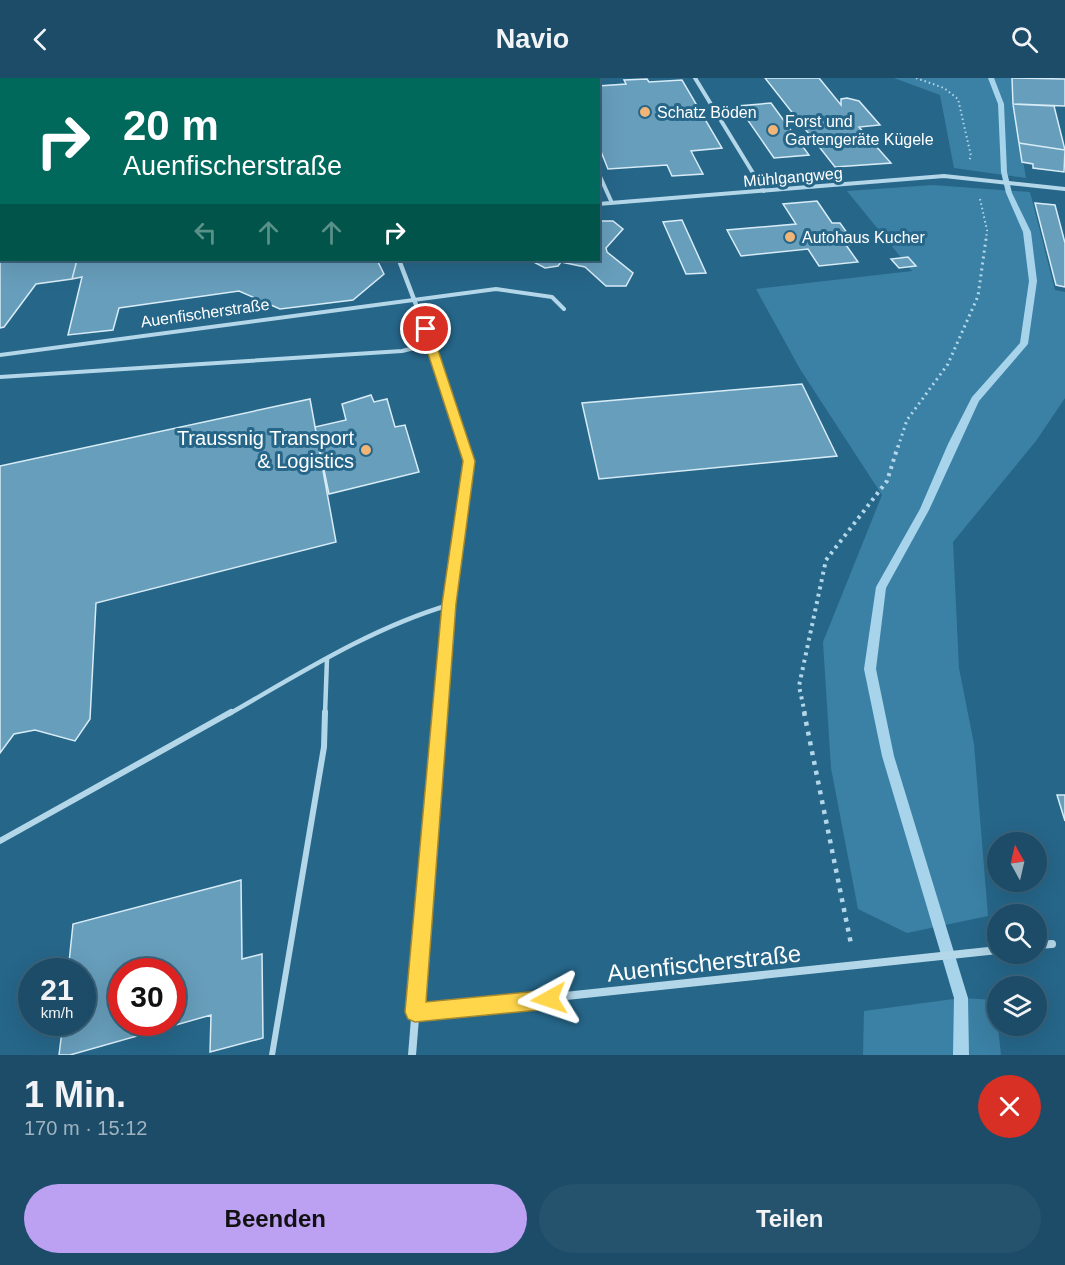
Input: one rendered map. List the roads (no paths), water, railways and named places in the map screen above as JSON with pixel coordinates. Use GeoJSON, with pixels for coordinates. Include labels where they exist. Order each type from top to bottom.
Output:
{"type":"FeatureCollection","features":[{"type":"Feature","properties":{"kind":"street"},"geometry":{"type":"LineString","coordinates":[[695,78],[764,191]]}},
{"type":"Feature","properties":{"kind":"street"},"geometry":{"type":"LineString","coordinates":[[600,176],[612,203]]}},
{"type":"Feature","properties":{"kind":"street","name":"Mühlgangweg"},"geometry":{"type":"LineString","coordinates":[[600,204],[960,177],[1065,189]]}},
{"type":"Feature","properties":{"kind":"street"},"geometry":{"type":"LineString","coordinates":[[399,261],[431,344],[469,461],[449,604],[412,1055]]}},
{"type":"Feature","properties":{"kind":"street"},"geometry":{"type":"LineString","coordinates":[[1047,944],[1052,944]]}},
{"type":"Feature","properties":{"kind":"street","name":"Auenfischerstraße"},"geometry":{"type":"LineString","coordinates":[[415,1012],[987,951]]}},
{"type":"Feature","properties":{"kind":"lane","name":"Auenfischerstraße"},"geometry":{"type":"LineString","coordinates":[[0,355],[496,289],[552,297],[564,309]]}},
{"type":"Feature","properties":{"kind":"lane"},"geometry":{"type":"LineString","coordinates":[[0,377],[402,351],[431,344]]}},
{"type":"Feature","properties":{"kind":"lane"},"geometry":{"type":"LineString","coordinates":[[0,841],[327,659],[419,614],[449,604]]}},
{"type":"Feature","properties":{"kind":"lane"},"geometry":{"type":"LineString","coordinates":[[272,1055],[324,747],[327,659]]}},
{"type":"Feature","properties":{"kind":"waterway"},"geometry":{"type":"LineString","coordinates":[[961,1055],[961,998],[888,756],[870,669],[881,587],[924,510],[975,399],[1024,344],[1033,281],[1027,232],[1009,193],[1004,172],[1001,104],[991,78]]}},
{"type":"Feature","properties":{"kind":"place","name":"Schatz Böden"},"geometry":{"type":"Point","coordinates":[645,112]}},
{"type":"Feature","properties":{"kind":"place","name":"Forst und Gartengeräte Kügele"},"geometry":{"type":"Point","coordinates":[773,130]}},
{"type":"Feature","properties":{"kind":"place","name":"Autohaus Kucher"},"geometry":{"type":"Point","coordinates":[790,237]}},
{"type":"Feature","properties":{"kind":"place","name":"Traussnig Transport & Logistics"},"geometry":{"type":"Point","coordinates":[366,450]}}]}
